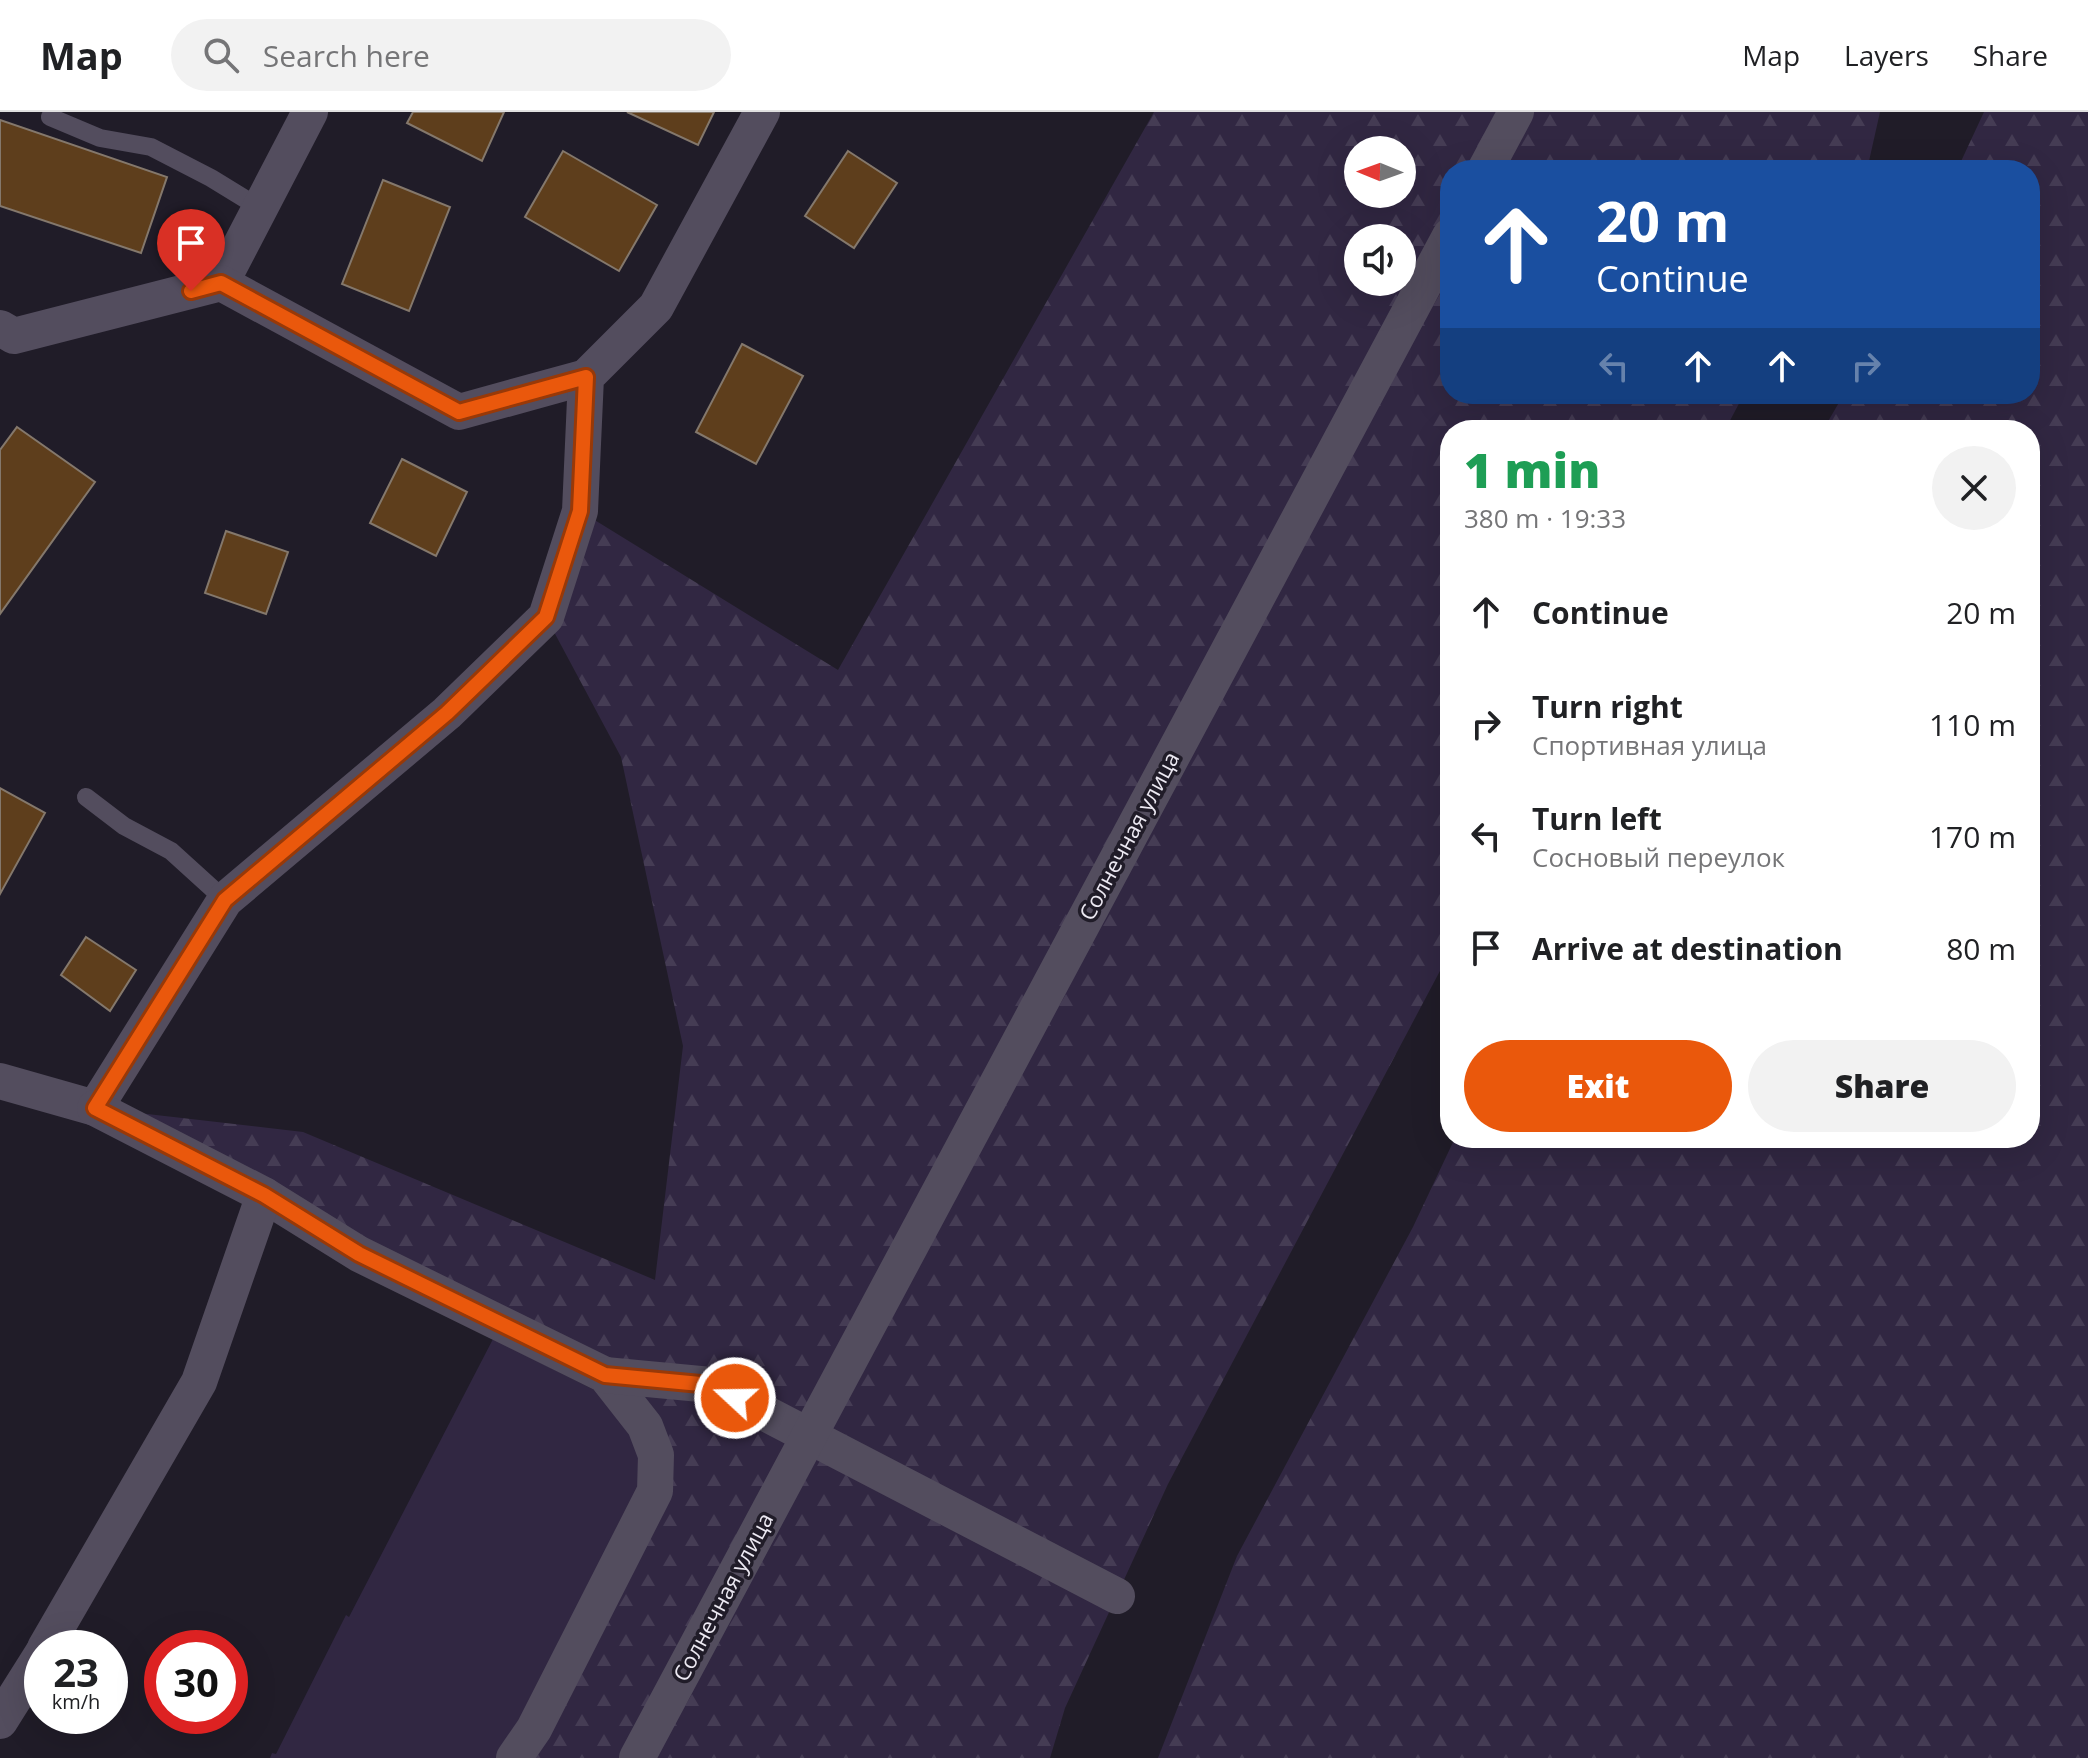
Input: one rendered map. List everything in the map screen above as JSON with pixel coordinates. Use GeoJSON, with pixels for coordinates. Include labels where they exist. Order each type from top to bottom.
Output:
{"type":"FeatureCollection","features":[{"type":"Feature","properties":{"kind":"street"},"geometry":{"type":"LineString","coordinates":[[221,283],[310,112]]}},
{"type":"Feature","properties":{"kind":"street"},"geometry":{"type":"LineString","coordinates":[[0,328],[14,336],[221,283],[459,412],[586,377],[656,307],[762,112]]}},
{"type":"Feature","properties":{"kind":"street"},"geometry":{"type":"LineString","coordinates":[[1490,160],[1516,112]]}},
{"type":"Feature","properties":{"kind":"street","name":"Солнечная улица"},"geometry":{"type":"LineString","coordinates":[[637,1758],[1440,255]]}},
{"type":"Feature","properties":{"kind":"street"},"geometry":{"type":"LineString","coordinates":[[95,1108],[225,900],[447,713],[546,617],[580,511],[586,377]]}},
{"type":"Feature","properties":{"kind":"street"},"geometry":{"type":"LineString","coordinates":[[0,1081],[95,1108],[264,1195],[359,1254],[605,1375],[711,1385],[1117,1596]]}},
{"type":"Feature","properties":{"kind":"street"},"geometry":{"type":"LineString","coordinates":[[55,1630],[199,1382],[264,1195]]}},
{"type":"Feature","properties":{"kind":"street"},"geometry":{"type":"LineString","coordinates":[[514,1758],[534,1729],[655,1491],[656,1455],[645,1426],[605,1375]]}},
{"type":"Feature","properties":{"kind":"street"},"geometry":{"type":"LineString","coordinates":[[0,1721],[24,1683]]}},
{"type":"Feature","properties":{"kind":"lane"},"geometry":{"type":"LineString","coordinates":[[50,117],[100,138],[151,147],[260,208]]}},
{"type":"Feature","properties":{"kind":"lane"},"geometry":{"type":"LineString","coordinates":[[86,797],[124,826],[171,851],[225,900]]}},
{"type":"Feature","properties":{"kind":"green space"},"geometry":{"type":"Polygon","coordinates":[[[1154,112],[1880,112],[1869,160],[1440,160],[1440,404],[1739,404],[1730,420],[1440,420],[1440,971],[1168,1484],[1065,1708],[1050,1758],[514,1758],[655,1491],[605,1375],[95,1108],[303,1132],[655,1280],[683,1046],[621,757],[546,617],[580,511],[838,670],[1154,112]]]}},
{"type":"Feature","properties":{"kind":"green space"},"geometry":{"type":"Polygon","coordinates":[[[1984,112],[2088,112],[2088,1758],[1158,1758],[1237,1556],[1413,1227],[1450,1148],[2040,1148],[2040,420],[1829,420],[1838,404],[2040,404],[2040,160],[1962,160],[1984,112]]]}},
{"type":"Feature","properties":{"kind":"green space"},"geometry":{"type":"Polygon","coordinates":[[[493,1339],[1078,1633],[629,1758],[270,1758],[272,1753],[276,1754],[346,1615],[349,1617],[493,1339]]]}},
{"type":"Feature","properties":{"kind":"building"},"geometry":{"type":"Polygon","coordinates":[[[413,112],[504,112],[482,161],[407,123],[413,112]]]}},
{"type":"Feature","properties":{"kind":"building"},"geometry":{"type":"Polygon","coordinates":[[[627,112],[714,112],[698,145],[627,112]]]}},
{"type":"Feature","properties":{"kind":"building"},"geometry":{"type":"Polygon","coordinates":[[[0,120],[167,177],[141,253],[0,206],[0,120]]]}},
{"type":"Feature","properties":{"kind":"building"},"geometry":{"type":"Polygon","coordinates":[[[563,151],[657,205],[619,271],[525,217],[563,151]]]}},
{"type":"Feature","properties":{"kind":"building"},"geometry":{"type":"Polygon","coordinates":[[[848,151],[897,183],[854,248],[805,216],[848,151]]]}},
{"type":"Feature","properties":{"kind":"building"},"geometry":{"type":"Polygon","coordinates":[[[383,180],[450,207],[409,311],[342,284],[383,180]]]}},
{"type":"Feature","properties":{"kind":"building"},"geometry":{"type":"Polygon","coordinates":[[[742,344],[803,376],[756,464],[696,432],[742,344]]]}},
{"type":"Feature","properties":{"kind":"building"},"geometry":{"type":"Polygon","coordinates":[[[17,427],[95,482],[0,614],[0,450],[17,427]]]}},
{"type":"Feature","properties":{"kind":"building"},"geometry":{"type":"Polygon","coordinates":[[[402,459],[467,492],[436,556],[370,523],[402,459]]]}},
{"type":"Feature","properties":{"kind":"building"},"geometry":{"type":"Polygon","coordinates":[[[226,531],[288,552],[266,614],[205,593],[226,531]]]}},
{"type":"Feature","properties":{"kind":"building"},"geometry":{"type":"Polygon","coordinates":[[[0,788],[45,813],[0,894],[0,788]]]}},
{"type":"Feature","properties":{"kind":"building"},"geometry":{"type":"Polygon","coordinates":[[[86,937],[136,970],[110,1011],[61,975],[86,937]]]}},
{"type":"Feature","properties":{"kind":"route"},"geometry":{"type":"LineString","coordinates":[[191,291],[221,283],[459,412],[586,377],[580,511],[546,617],[447,713],[225,900],[95,1108],[264,1195],[359,1254],[605,1375],[711,1385],[735,1398]]}}]}
